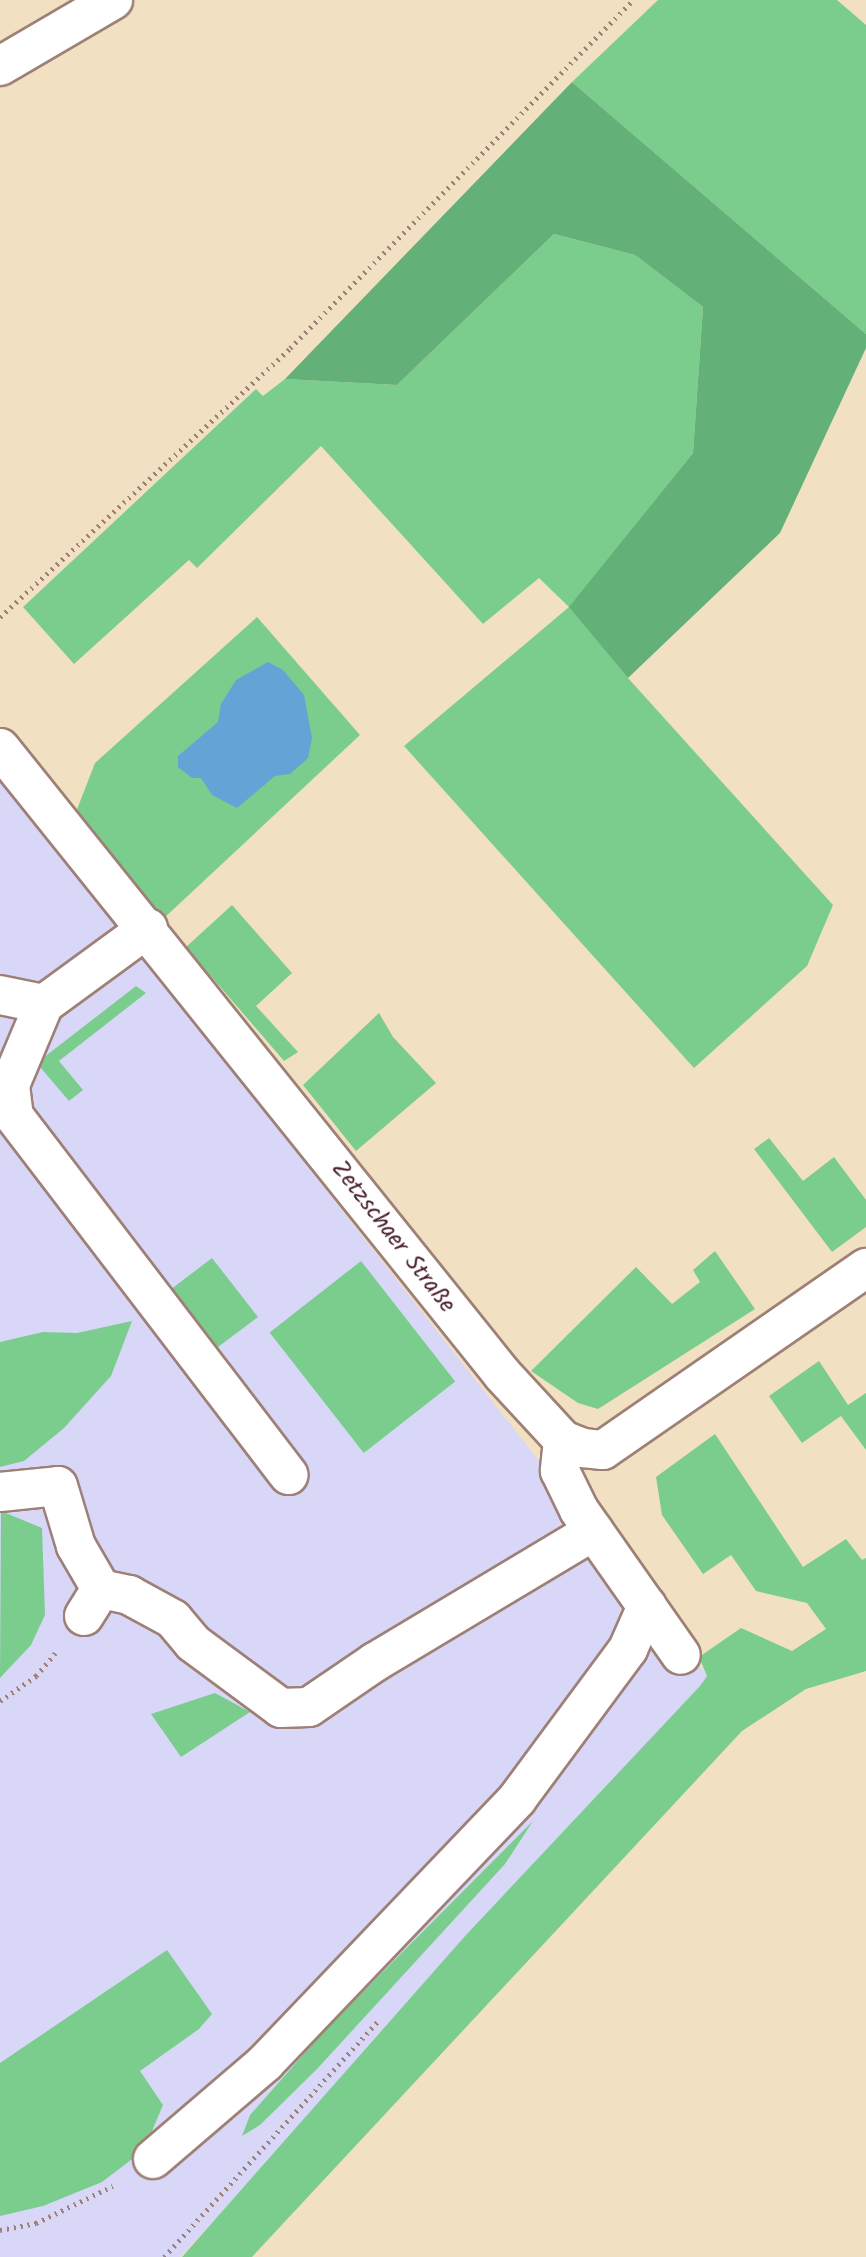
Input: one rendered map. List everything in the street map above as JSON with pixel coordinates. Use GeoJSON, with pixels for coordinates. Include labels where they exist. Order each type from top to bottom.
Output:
{"type":"FeatureCollection","features":[{"type":"Feature","properties":{"kind":"street"},"geometry":{"type":"LineString","coordinates":[[0,66],[113,0]]}},
{"type":"Feature","properties":{"kind":"street","name":"Zetzschaer Straße"},"geometry":{"type":"LineString","coordinates":[[0,748],[148,928],[502,1374],[563,1440]]}},
{"type":"Feature","properties":{"kind":"street"},"geometry":{"type":"LineString","coordinates":[[148,928],[44,1004],[10,1085],[14,1116],[288,1475]]}},
{"type":"Feature","properties":{"kind":"street"},"geometry":{"type":"LineString","coordinates":[[0,995],[44,1004]]}},
{"type":"Feature","properties":{"kind":"street"},"geometry":{"type":"LineString","coordinates":[[681,1655],[594,1531],[560,1471],[563,1440],[583,1448],[603,1450],[866,1268]]}},
{"type":"Feature","properties":{"kind":"street"},"geometry":{"type":"LineString","coordinates":[[0,1492],[58,1486],[92,1603],[129,1595],[173,1619],[193,1643],[281,1708],[309,1707],[375,1662],[594,1531]]}},
{"type":"Feature","properties":{"kind":"street"},"geometry":{"type":"LineString","coordinates":[[153,2159],[265,2063],[517,1799],[628,1649],[647,1606]]}},
{"type":"Feature","properties":{"kind":"path"},"geometry":{"type":"LineString","coordinates":[[0,617],[290,348],[633,0]]}},
{"type":"Feature","properties":{"kind":"path"},"geometry":{"type":"LineString","coordinates":[[0,1701],[36,1676],[92,1603]]}},
{"type":"Feature","properties":{"kind":"path"},"geometry":{"type":"LineString","coordinates":[[0,2230],[36,2223],[125,2181],[153,2159]]}},
{"type":"Feature","properties":{"kind":"shaded area"},"geometry":{"type":"Polygon","coordinates":[[[0,775],[715,1685],[180,2257],[0,2257],[0,775]]]}},
{"type":"Feature","properties":{"kind":"green space"},"geometry":{"type":"Polygon","coordinates":[[[658,0],[837,0],[866,25],[866,334],[572,82],[658,0]]]}},
{"type":"Feature","properties":{"kind":"green space"},"geometry":{"type":"Polygon","coordinates":[[[572,82],[866,334],[866,348],[780,533],[628,678],[569,607],[693,453],[703,307],[635,255],[554,234],[397,385],[285,379],[572,82]]]}},
{"type":"Feature","properties":{"kind":"green space"},"geometry":{"type":"Polygon","coordinates":[[[554,234],[635,255],[703,307],[693,453],[570,607],[628,678],[833,905],[807,966],[694,1068],[404,746],[569,607],[539,578],[483,624],[321,446],[197,568],[189,560],[74,664],[23,607],[256,389],[263,396],[285,379],[397,385],[554,234]]]}},
{"type":"Feature","properties":{"kind":"green space"},"geometry":{"type":"Polygon","coordinates":[[[257,617],[360,735],[163,919],[76,812],[95,763],[257,617]]]}},
{"type":"Feature","properties":{"kind":"green space"},"geometry":{"type":"Polygon","coordinates":[[[232,905],[292,973],[256,1006],[298,1052],[284,1061],[186,947],[232,905]]]}},
{"type":"Feature","properties":{"kind":"green space"},"geometry":{"type":"Polygon","coordinates":[[[136,986],[146,993],[59,1061],[83,1090],[69,1101],[40,1067],[43,1058],[136,986]]]}},
{"type":"Feature","properties":{"kind":"green space"},"geometry":{"type":"Polygon","coordinates":[[[379,1013],[393,1037],[436,1083],[356,1151],[303,1085],[379,1013]]]}},
{"type":"Feature","properties":{"kind":"green space"},"geometry":{"type":"Polygon","coordinates":[[[769,1138],[803,1181],[834,1157],[866,1200],[866,1227],[832,1252],[754,1149],[769,1138]]]}},
{"type":"Feature","properties":{"kind":"green space"},"geometry":{"type":"Polygon","coordinates":[[[715,1251],[755,1309],[598,1409],[578,1403],[531,1371],[636,1267],[672,1304],[700,1282],[693,1270],[715,1251]]]}},
{"type":"Feature","properties":{"kind":"green space"},"geometry":{"type":"Polygon","coordinates":[[[212,1258],[258,1317],[218,1347],[179,1316],[166,1293],[212,1258]]]}},
{"type":"Feature","properties":{"kind":"green space"},"geometry":{"type":"Polygon","coordinates":[[[361,1261],[455,1382],[364,1453],[270,1332],[361,1261]]]}},
{"type":"Feature","properties":{"kind":"green space"},"geometry":{"type":"Polygon","coordinates":[[[132,1321],[111,1376],[64,1428],[24,1461],[0,1467],[0,1342],[43,1332],[77,1333],[132,1321]]]}},
{"type":"Feature","properties":{"kind":"green space"},"geometry":{"type":"Polygon","coordinates":[[[819,1361],[848,1405],[866,1393],[866,1450],[841,1416],[802,1443],[769,1396],[819,1361]]]}},
{"type":"Feature","properties":{"kind":"green space"},"geometry":{"type":"Polygon","coordinates":[[[715,1434],[803,1567],[846,1539],[862,1560],[866,1558],[866,1671],[806,1689],[742,1731],[252,2257],[182,2257],[466,1935],[700,1686],[707,1676],[699,1657],[741,1628],[792,1651],[826,1629],[807,1603],[756,1591],[731,1555],[703,1574],[662,1515],[656,1477],[715,1434]]]}},
{"type":"Feature","properties":{"kind":"green space"},"geometry":{"type":"Polygon","coordinates":[[[1,1511],[42,1528],[45,1615],[31,1645],[0,1678],[1,1511]]]}},
{"type":"Feature","properties":{"kind":"green space"},"geometry":{"type":"Polygon","coordinates":[[[215,1693],[250,1712],[181,1757],[151,1714],[215,1693]]]}},
{"type":"Feature","properties":{"kind":"green space"},"geometry":{"type":"Polygon","coordinates":[[[533,1821],[505,1864],[317,2069],[260,2125],[242,2136],[250,2115],[324,2031],[533,1821]]]}},
{"type":"Feature","properties":{"kind":"green space"},"geometry":{"type":"Polygon","coordinates":[[[167,1950],[212,2014],[199,2029],[140,2071],[163,2105],[144,2150],[102,2182],[43,2206],[0,2216],[0,2063],[167,1950]]]}},
{"type":"Feature","properties":{"kind":"water"},"geometry":{"type":"Polygon","coordinates":[[[268,662],[283,670],[304,695],[312,738],[308,758],[290,774],[275,776],[237,808],[212,795],[201,778],[192,778],[178,767],[178,756],[218,722],[221,704],[236,680],[268,662]]]}}]}
